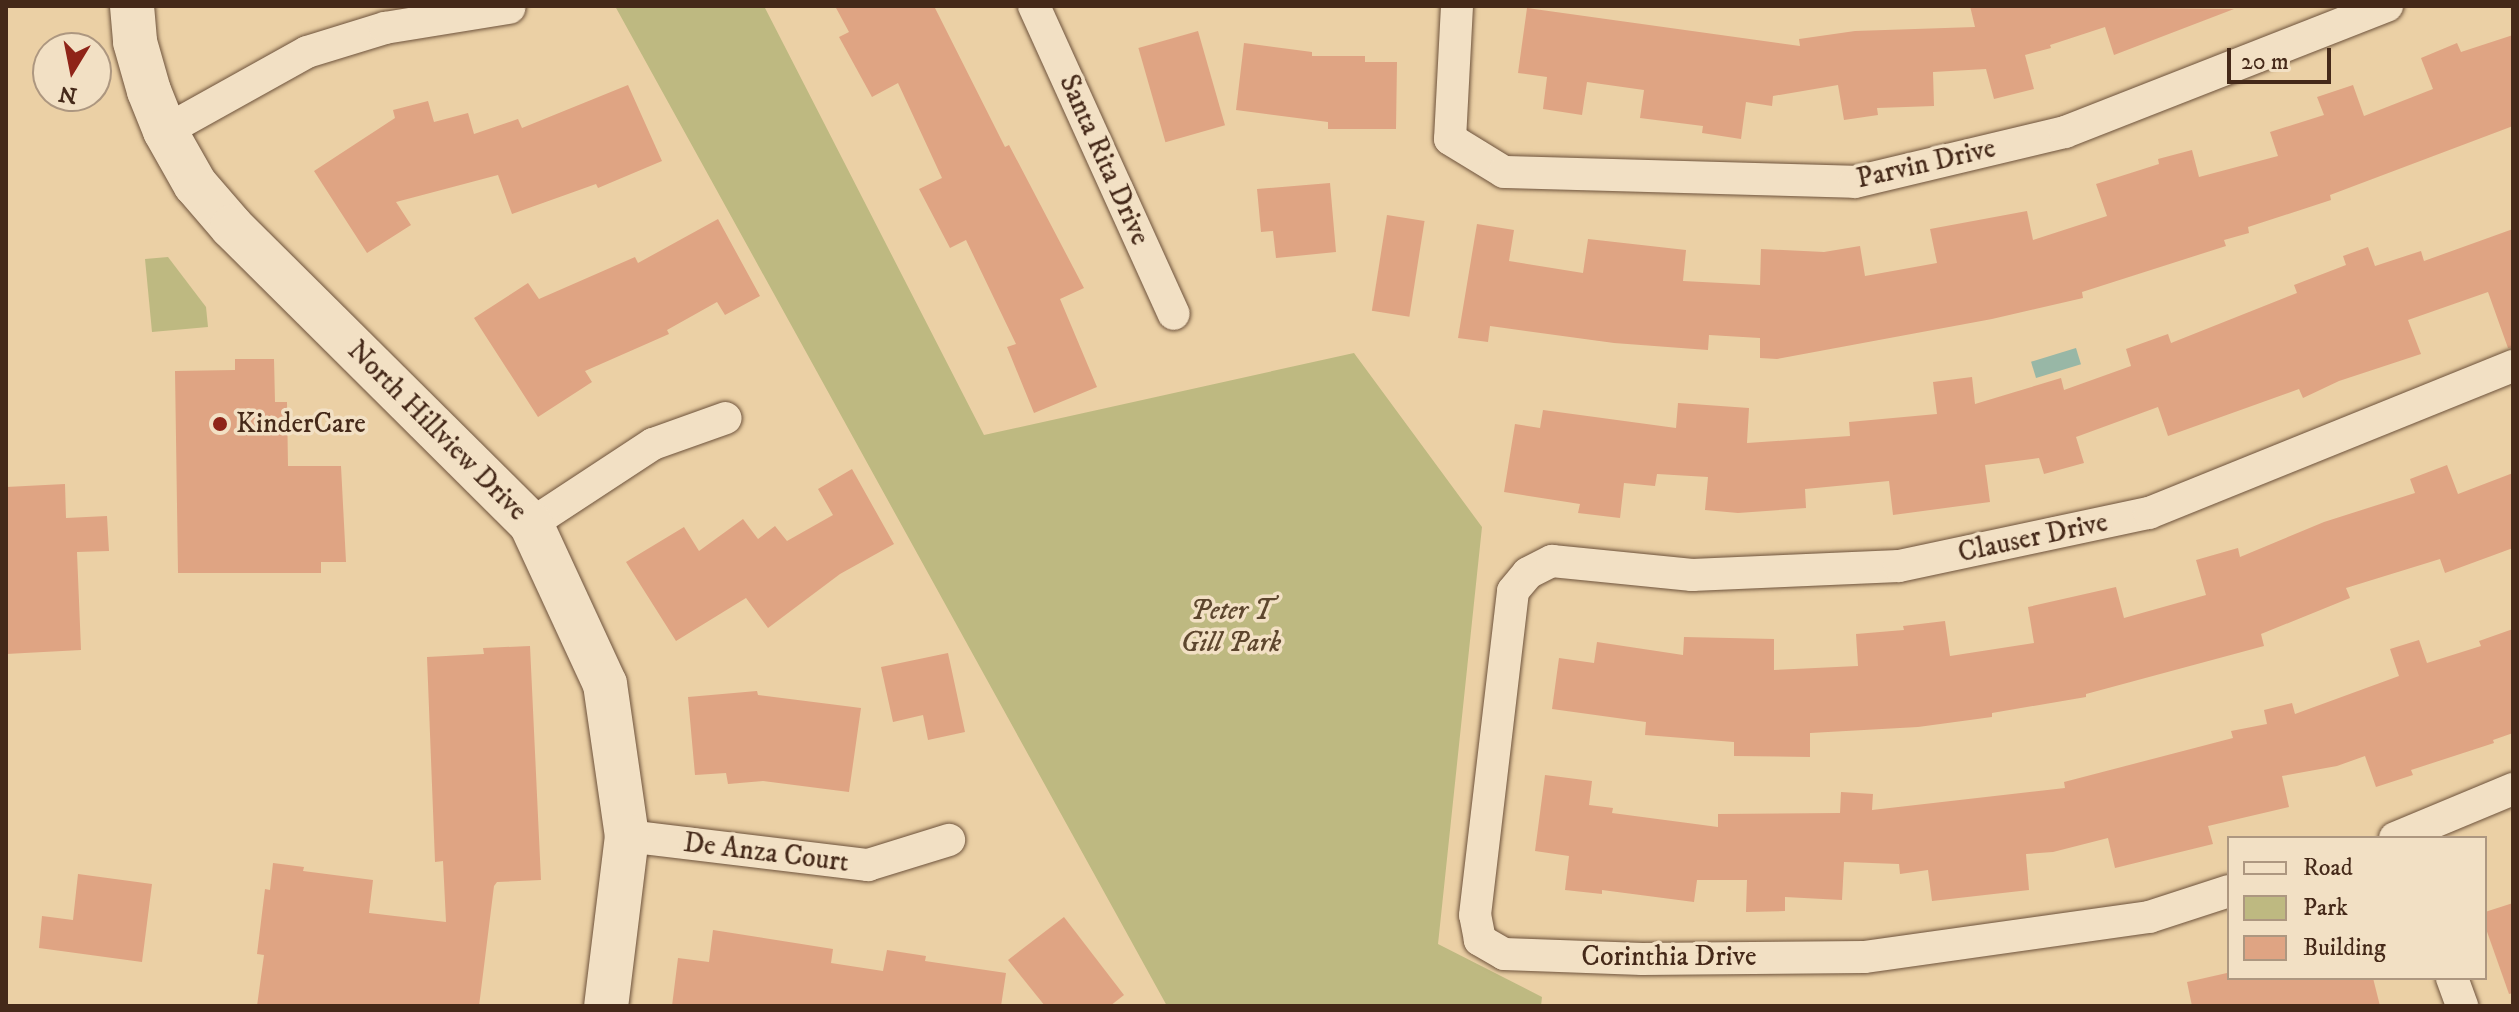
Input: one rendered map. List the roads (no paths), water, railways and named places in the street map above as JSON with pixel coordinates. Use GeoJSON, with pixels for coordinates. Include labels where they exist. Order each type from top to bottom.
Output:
{"type":"FeatureCollection","features":[{"type":"Feature","properties":{"kind":"street","name":"North Hillview Drive"},"geometry":{"type":"LineString","coordinates":[[132,6],[135,42],[165,131],[195,184],[232,227],[531,524],[605,684],[627,836],[606,1006]]}},
{"type":"Feature","properties":{"kind":"street","name":"Santa Rita Drive"},"geometry":{"type":"LineString","coordinates":[[1034,6],[1174,314]]}},
{"type":"Feature","properties":{"kind":"street","name":"Parvin Drive"},"geometry":{"type":"LineString","coordinates":[[1457,6],[1450,139],[1504,172],[1855,182],[2065,132],[2387,6]]}},
{"type":"Feature","properties":{"kind":"street"},"geometry":{"type":"LineString","coordinates":[[165,131],[307,52],[385,28],[509,8]]}},
{"type":"Feature","properties":{"kind":"street","name":"Clauser Drive"},"geometry":{"type":"LineString","coordinates":[[1528,573],[1552,561],[1692,575],[1899,566],[2149,513],[2513,366]]}},
{"type":"Feature","properties":{"kind":"street"},"geometry":{"type":"LineString","coordinates":[[531,524],[653,444],[726,418]]}},
{"type":"Feature","properties":{"kind":"street","name":"Corinthia Drive"},"geometry":{"type":"LineString","coordinates":[[1528,573],[1513,591],[1475,915],[1480,940],[1504,954],[1642,959],[1864,957],[2149,917],[2227,892]]}},
{"type":"Feature","properties":{"kind":"street"},"geometry":{"type":"LineString","coordinates":[[2402,836],[2513,789]]}},
{"type":"Feature","properties":{"kind":"street","name":"De Anza Court"},"geometry":{"type":"LineString","coordinates":[[627,836],[868,865],[949,840]]}},
{"type":"Feature","properties":{"kind":"street"},"geometry":{"type":"LineString","coordinates":[[2453,980],[2462,1006]]}},
{"type":"Feature","properties":{"kind":"place","name":"KinderCare"},"geometry":{"type":"Point","coordinates":[220,424]}},
{"type":"Feature","properties":{"kind":"park label","name":"Peter T Gill Park"},"geometry":{"type":"Point","coordinates":[1231,627]}}]}
